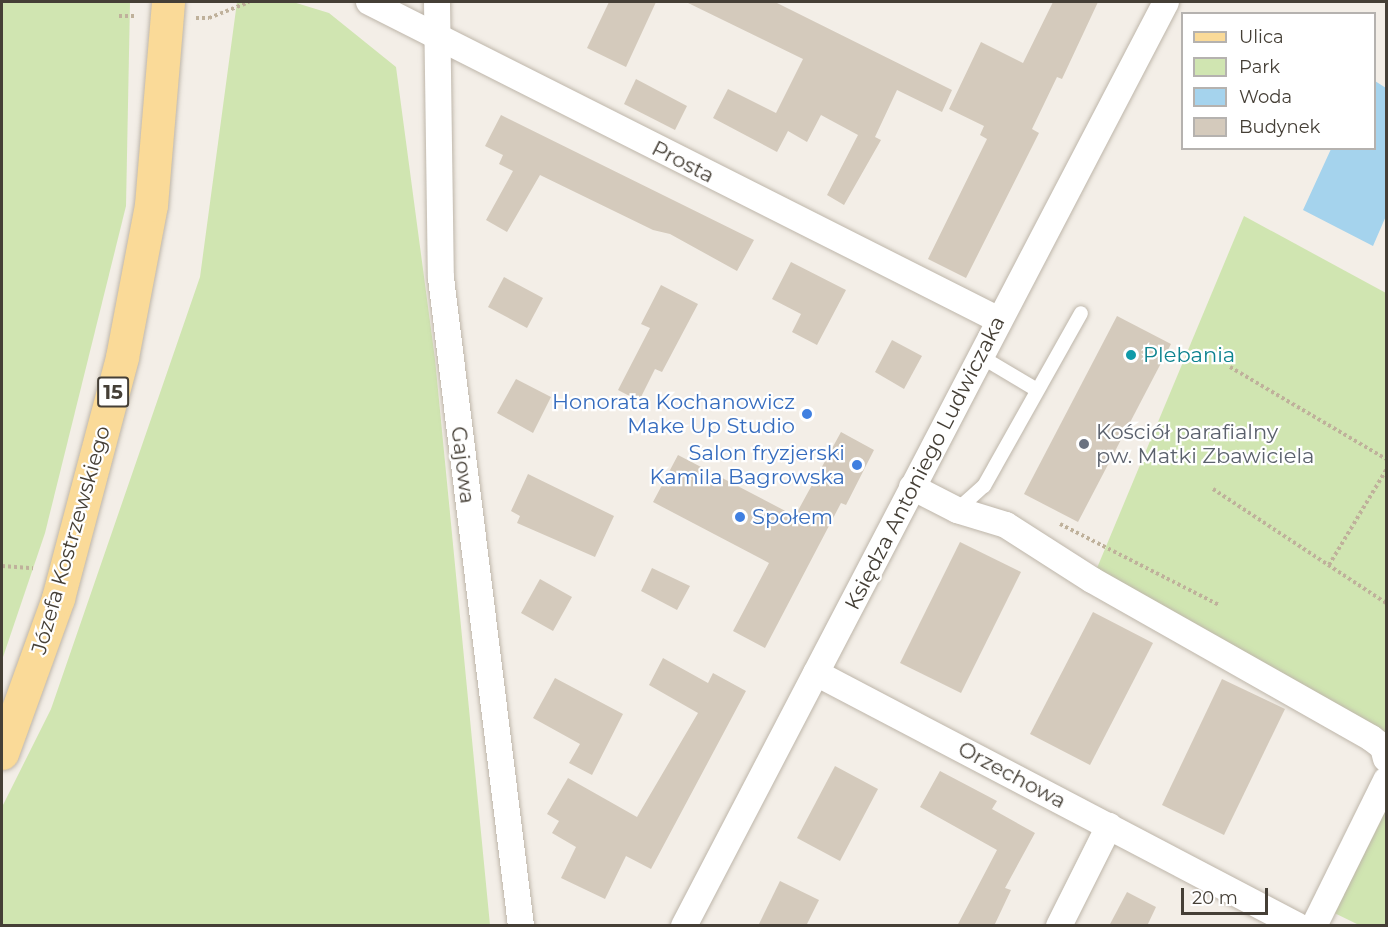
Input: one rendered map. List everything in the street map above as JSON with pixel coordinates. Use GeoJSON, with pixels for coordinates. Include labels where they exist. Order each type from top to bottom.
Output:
{"type":"FeatureCollection","features":[{"type":"Feature","properties":{"kind":"main road","name":"Józefa Kostrzewskiego"},"geometry":{"type":"LineString","coordinates":[[2,753],[58,598],[124,346],[153,194],[168,2]]}},
{"type":"Feature","properties":{"kind":"street","name":"Prosta"},"geometry":{"type":"LineString","coordinates":[[369,2],[438,39],[999,320]]}},
{"type":"Feature","properties":{"kind":"street","name":"Gajowa"},"geometry":{"type":"LineString","coordinates":[[437,2],[437,191],[441,278],[521,926]]}},
{"type":"Feature","properties":{"kind":"street","name":"Księdza Antoniego Ludwiczaka"},"geometry":{"type":"LineString","coordinates":[[684,926],[1166,2]]}},
{"type":"Feature","properties":{"kind":"street"},"geometry":{"type":"LineString","coordinates":[[912,487],[957,510],[1006,525],[1092,580],[1371,738],[1383,747],[1386,759]]}},
{"type":"Feature","properties":{"kind":"street","name":"Orzechowa"},"geometry":{"type":"LineString","coordinates":[[816,673],[1298,926]]}},
{"type":"Feature","properties":{"kind":"street"},"geometry":{"type":"LineString","coordinates":[[1314,926],[1386,780]]}},
{"type":"Feature","properties":{"kind":"street"},"geometry":{"type":"LineString","coordinates":[[1059,926],[1109,826]]}},
{"type":"Feature","properties":{"kind":"lane"},"geometry":{"type":"LineString","coordinates":[[957,510],[984,486],[1081,313]]}},
{"type":"Feature","properties":{"kind":"lane"},"geometry":{"type":"LineString","coordinates":[[980,356],[1037,390]]}},
{"type":"Feature","properties":{"kind":"path"},"geometry":{"type":"LineString","coordinates":[[1230,367],[1386,459]]}},
{"type":"Feature","properties":{"kind":"path"},"geometry":{"type":"LineString","coordinates":[[1329,565],[1386,470]]}},
{"type":"Feature","properties":{"kind":"path"},"geometry":{"type":"LineString","coordinates":[[1213,489],[1386,603]]}},
{"type":"Feature","properties":{"kind":"path"},"geometry":{"type":"LineString","coordinates":[[1048,518],[1219,605]]}},
{"type":"Feature","properties":{"kind":"path"},"geometry":{"type":"LineString","coordinates":[[2,566],[33,568]]}},
{"type":"Feature","properties":{"kind":"green space"},"geometry":{"type":"Polygon","coordinates":[[[2,2],[130,2],[126,206],[45,533],[2,660],[2,2]]]}},
{"type":"Feature","properties":{"kind":"green space"},"geometry":{"type":"Polygon","coordinates":[[[237,2],[293,2],[329,13],[396,67],[435,359],[490,925],[2,925],[2,807],[51,709],[200,277],[237,2]]]}},
{"type":"Feature","properties":{"kind":"green space"},"geometry":{"type":"Polygon","coordinates":[[[1244,216],[1386,293],[1386,759],[1092,580],[1244,216]]]}},
{"type":"Feature","properties":{"kind":"green space"},"geometry":{"type":"Polygon","coordinates":[[[1386,780],[1386,925],[1359,925],[1320,906],[1386,780]]]}},
{"type":"Feature","properties":{"kind":"water"},"geometry":{"type":"Polygon","coordinates":[[[1376,82],[1386,88],[1386,216],[1373,246],[1303,210],[1331,150],[1376,150],[1376,82]]]}},
{"type":"Feature","properties":{"kind":"building"},"geometry":{"type":"Polygon","coordinates":[[[609,2],[656,2],[626,67],[587,48],[609,2]]]}},
{"type":"Feature","properties":{"kind":"building"},"geometry":{"type":"Polygon","coordinates":[[[686,2],[775,2],[952,90],[942,112],[897,90],[875,137],[881,140],[844,205],[827,195],[858,135],[821,115],[807,142],[788,131],[777,152],[713,118],[728,89],[776,113],[803,59],[686,2]]]}},
{"type":"Feature","properties":{"kind":"building"},"geometry":{"type":"Polygon","coordinates":[[[1053,2],[1098,2],[1062,79],[1057,77],[1032,129],[1039,133],[966,278],[928,259],[987,139],[980,135],[984,126],[949,109],[981,42],[1023,63],[1053,2]]]}},
{"type":"Feature","properties":{"kind":"building"},"geometry":{"type":"Polygon","coordinates":[[[636,79],[687,106],[675,130],[624,104],[636,79]]]}},
{"type":"Feature","properties":{"kind":"building"},"geometry":{"type":"Polygon","coordinates":[[[501,115],[754,240],[737,271],[670,234],[653,230],[540,175],[507,232],[486,220],[513,171],[499,164],[503,155],[485,146],[501,115]]]}},
{"type":"Feature","properties":{"kind":"building"},"geometry":{"type":"Polygon","coordinates":[[[791,262],[846,290],[817,345],[792,332],[801,314],[772,299],[791,262]]]}},
{"type":"Feature","properties":{"kind":"building"},"geometry":{"type":"Polygon","coordinates":[[[504,277],[543,298],[527,328],[488,307],[504,277]]]}},
{"type":"Feature","properties":{"kind":"building"},"geometry":{"type":"Polygon","coordinates":[[[661,285],[698,304],[662,372],[655,369],[639,401],[618,390],[650,328],[641,324],[661,285]]]}},
{"type":"Feature","properties":{"kind":"building","name":"Kościół parafialny pw. Matki Zbawiciela"},"geometry":{"type":"Polygon","coordinates":[[[1117,316],[1171,344],[1078,522],[1024,494],[1117,316]]]}},
{"type":"Feature","properties":{"kind":"building"},"geometry":{"type":"Polygon","coordinates":[[[892,340],[922,356],[904,389],[875,372],[892,340]]]}},
{"type":"Feature","properties":{"kind":"building"},"geometry":{"type":"Polygon","coordinates":[[[516,379],[551,397],[533,433],[497,413],[516,379]]]}},
{"type":"Feature","properties":{"kind":"building"},"geometry":{"type":"Polygon","coordinates":[[[841,432],[874,450],[846,505],[841,503],[765,648],[733,631],[769,563],[653,502],[678,455],[795,516],[841,432]]]}},
{"type":"Feature","properties":{"kind":"building"},"geometry":{"type":"Polygon","coordinates":[[[528,474],[614,516],[595,557],[517,523],[520,516],[511,511],[528,474]]]}},
{"type":"Feature","properties":{"kind":"building"},"geometry":{"type":"Polygon","coordinates":[[[960,542],[1021,572],[961,693],[900,663],[960,542]]]}},
{"type":"Feature","properties":{"kind":"building"},"geometry":{"type":"Polygon","coordinates":[[[652,568],[690,586],[677,610],[641,591],[652,568]]]}},
{"type":"Feature","properties":{"kind":"building"},"geometry":{"type":"Polygon","coordinates":[[[540,579],[572,597],[553,631],[521,613],[540,579]]]}},
{"type":"Feature","properties":{"kind":"building"},"geometry":{"type":"Polygon","coordinates":[[[1093,612],[1153,643],[1090,765],[1030,734],[1093,612]]]}},
{"type":"Feature","properties":{"kind":"building"},"geometry":{"type":"Polygon","coordinates":[[[663,658],[708,683],[713,673],[746,691],[651,869],[626,856],[605,899],[561,878],[576,847],[552,833],[559,821],[547,814],[568,778],[637,817],[698,713],[649,685],[663,658]]]}},
{"type":"Feature","properties":{"kind":"building"},"geometry":{"type":"Polygon","coordinates":[[[555,678],[623,714],[592,775],[569,763],[580,744],[533,718],[555,678]]]}},
{"type":"Feature","properties":{"kind":"building"},"geometry":{"type":"Polygon","coordinates":[[[1222,679],[1285,709],[1224,835],[1162,805],[1222,679]]]}},
{"type":"Feature","properties":{"kind":"building"},"geometry":{"type":"Polygon","coordinates":[[[835,766],[878,789],[840,861],[797,838],[835,766]]]}},
{"type":"Feature","properties":{"kind":"building"},"geometry":{"type":"Polygon","coordinates":[[[940,771],[997,801],[992,809],[1035,833],[1005,888],[1011,890],[994,926],[957,926],[997,850],[920,807],[940,771]]]}},
{"type":"Feature","properties":{"kind":"building"},"geometry":{"type":"Polygon","coordinates":[[[780,881],[819,900],[806,926],[758,926],[780,881]]]}},
{"type":"Feature","properties":{"kind":"building"},"geometry":{"type":"Polygon","coordinates":[[[1127,892],[1156,907],[1147,926],[1109,926],[1127,892]]]}},
{"type":"Feature","properties":{"kind":"place","name":"Plebania"},"geometry":{"type":"Point","coordinates":[1131,355]}},
{"type":"Feature","properties":{"kind":"place","name":"Honorata Kochanowicz Make Up Studio"},"geometry":{"type":"Point","coordinates":[807,414]}},
{"type":"Feature","properties":{"kind":"place","name":"Kościół parafialny pw. Matki Zbawiciela"},"geometry":{"type":"Point","coordinates":[1084,444]}},
{"type":"Feature","properties":{"kind":"place","name":"Salon fryzjerski Kamila Bagrowska"},"geometry":{"type":"Point","coordinates":[857,465]}},
{"type":"Feature","properties":{"kind":"place","name":"Społem"},"geometry":{"type":"Point","coordinates":[740,517]}}]}
